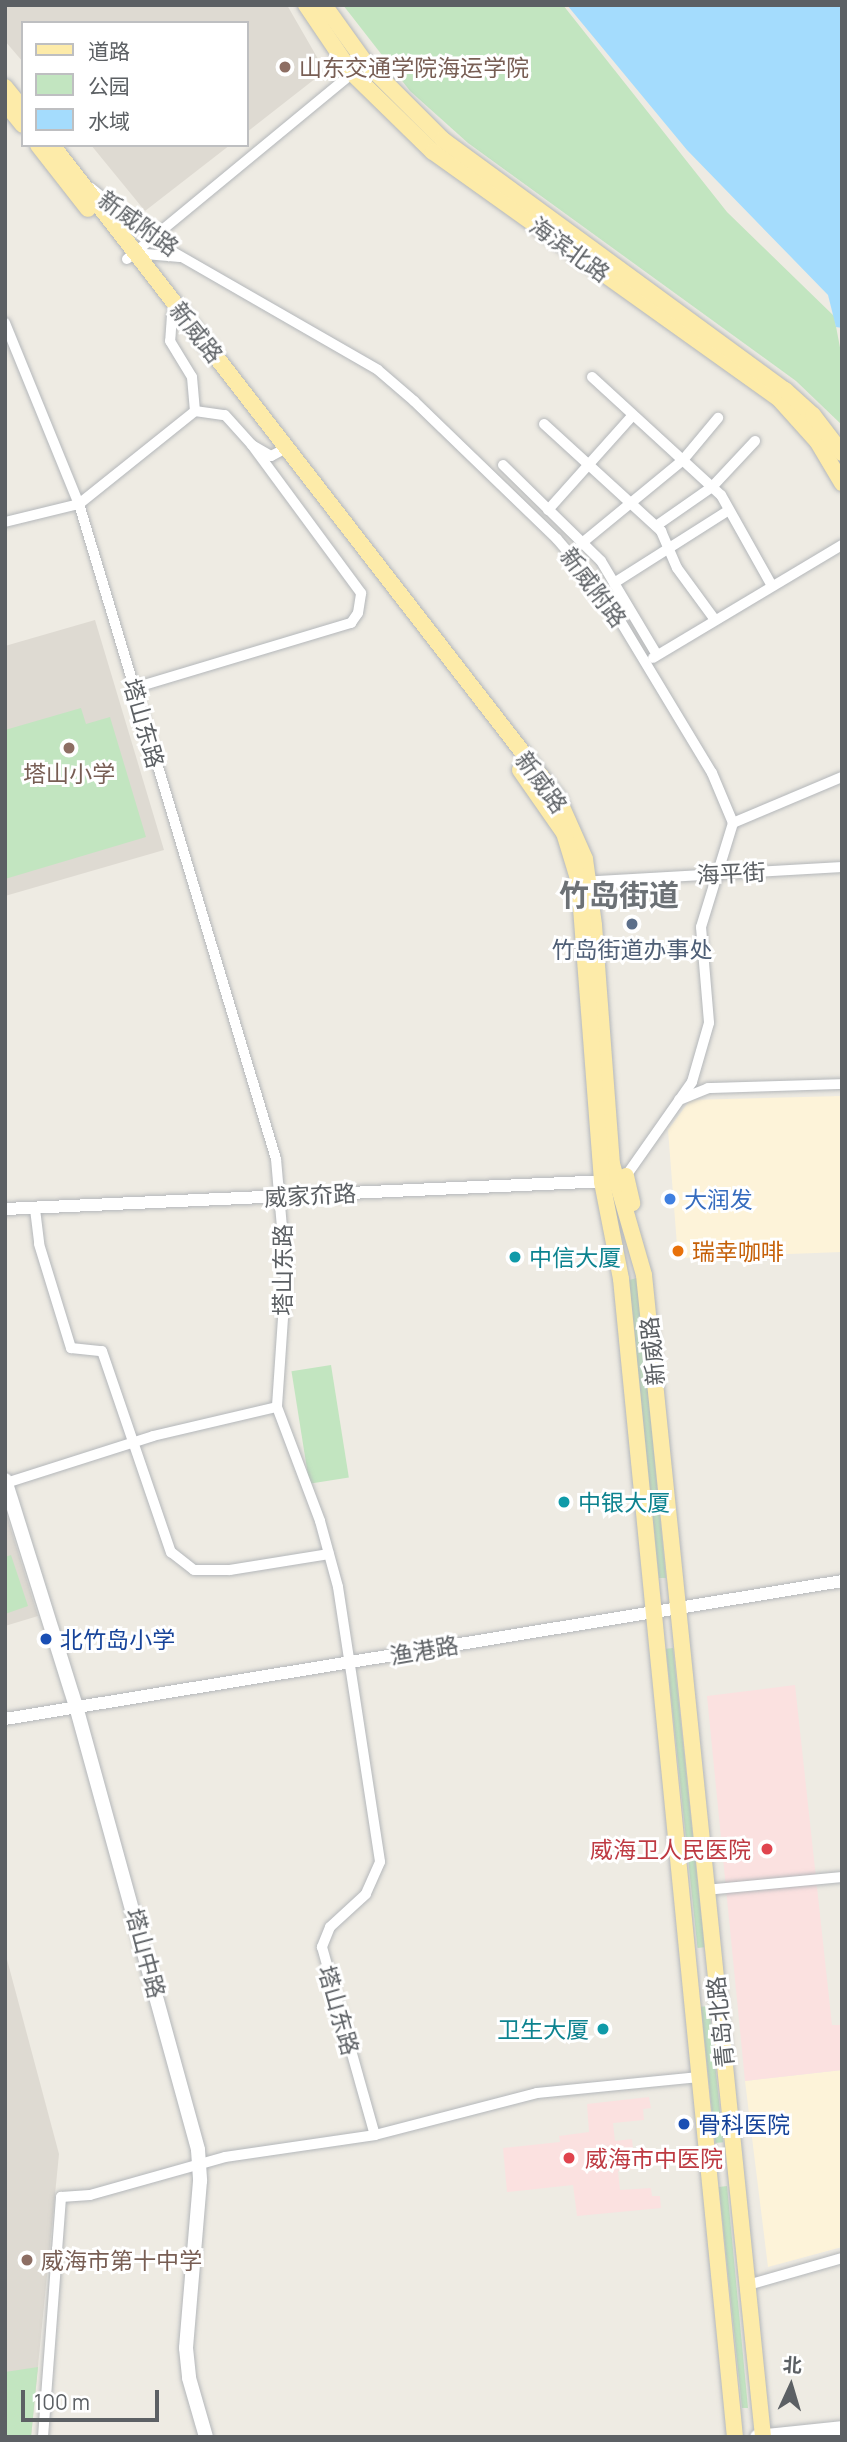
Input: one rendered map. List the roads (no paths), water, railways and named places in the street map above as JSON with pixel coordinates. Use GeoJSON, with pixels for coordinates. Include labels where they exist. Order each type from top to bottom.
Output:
{"type":"FeatureCollection","features":[{"type":"Feature","properties":{"kind":"main road","name":"海滨北路"},"geometry":{"type":"LineString","coordinates":[[306,5],[433,152],[779,399],[817,441],[842,483]]}},
{"type":"Feature","properties":{"kind":"main road","name":"海滨北路"},"geometry":{"type":"LineString","coordinates":[[324,5],[359,68],[443,140],[785,390],[813,415],[842,453]]}},
{"type":"Feature","properties":{"kind":"main road"},"geometry":{"type":"LineString","coordinates":[[5,86],[21,106]]}},
{"type":"Feature","properties":{"kind":"main road"},"geometry":{"type":"LineString","coordinates":[[5,103],[21,123]]}},
{"type":"Feature","properties":{"kind":"main road","name":"新威路"},"geometry":{"type":"LineString","coordinates":[[40,147],[130,256],[558,798],[576,832],[584,881],[614,1179],[621,1279],[656,1609]]}},
{"type":"Feature","properties":{"kind":"main road","name":"新威路"},"geometry":{"type":"LineString","coordinates":[[54,147],[172,315],[548,804],[564,833],[584,881]]}},
{"type":"Feature","properties":{"kind":"main road","name":"新威路"},"geometry":{"type":"LineString","coordinates":[[614,1179],[644,1275],[680,1607]]}},
{"type":"Feature","properties":{"kind":"main road","name":"塔山中路"},"geometry":{"type":"LineString","coordinates":[[6,1482],[77,1710],[201,2164],[186,2347],[189,2378],[206,2437]]}},
{"type":"Feature","properties":{"kind":"main road","name":"青岛北路"},"geometry":{"type":"LineString","coordinates":[[680,1607],[705,1890],[748,2285],[760,2436]]}},
{"type":"Feature","properties":{"kind":"main road","name":"青岛北路"},"geometry":{"type":"LineString","coordinates":[[656,1609],[735,2437]]}},
{"type":"Feature","properties":{"kind":"main road"},"geometry":{"type":"LineString","coordinates":[[760,2436],[842,2428]]}},
{"type":"Feature","properties":{"kind":"street"},"geometry":{"type":"LineString","coordinates":[[130,256],[359,68]]}},
{"type":"Feature","properties":{"kind":"street","name":"新威附路"},"geometry":{"type":"LineString","coordinates":[[75,175],[151,237],[378,370],[414,401],[557,539],[604,594],[652,659],[712,773],[733,823]]}},
{"type":"Feature","properties":{"kind":"street"},"geometry":{"type":"LineString","coordinates":[[130,256],[187,258]]}},
{"type":"Feature","properties":{"kind":"street"},"geometry":{"type":"LineString","coordinates":[[172,315],[170,341],[192,377],[194,411]]}},
{"type":"Feature","properties":{"kind":"street","name":"塔山东路"},"geometry":{"type":"LineString","coordinates":[[5,323],[79,503],[276,1159],[286,1274],[277,1407],[329,1554],[380,1862],[366,1894],[330,1927],[322,1947],[375,2135]]}},
{"type":"Feature","properties":{"kind":"street"},"geometry":{"type":"LineString","coordinates":[[592,377],[712,487],[729,510],[772,586]]}},
{"type":"Feature","properties":{"kind":"street"},"geometry":{"type":"LineString","coordinates":[[5,522],[79,503],[194,411],[225,415],[252,446],[360,593],[358,613],[351,623],[134,688]]}},
{"type":"Feature","properties":{"kind":"street"},"geometry":{"type":"LineString","coordinates":[[548,510],[588,462],[633,415]]}},
{"type":"Feature","properties":{"kind":"street"},"geometry":{"type":"LineString","coordinates":[[582,542],[683,460],[718,418]]}},
{"type":"Feature","properties":{"kind":"street"},"geometry":{"type":"LineString","coordinates":[[544,424],[656,526],[715,621]]}},
{"type":"Feature","properties":{"kind":"street"},"geometry":{"type":"LineString","coordinates":[[656,526],[712,487],[755,442]]}},
{"type":"Feature","properties":{"kind":"street"},"geometry":{"type":"LineString","coordinates":[[252,446],[271,456],[279,452]]}},
{"type":"Feature","properties":{"kind":"street"},"geometry":{"type":"LineString","coordinates":[[503,465],[582,542],[614,583],[652,659],[842,545]]}},
{"type":"Feature","properties":{"kind":"street"},"geometry":{"type":"LineString","coordinates":[[614,583],[729,510]]}},
{"type":"Feature","properties":{"kind":"street"},"geometry":{"type":"LineString","coordinates":[[614,1179],[692,1082],[709,1023],[701,928],[715,874],[733,823],[842,777]]}},
{"type":"Feature","properties":{"kind":"street","name":"海平街"},"geometry":{"type":"LineString","coordinates":[[584,881],[842,867]]}},
{"type":"Feature","properties":{"kind":"street"},"geometry":{"type":"LineString","coordinates":[[679,1100],[708,1088],[842,1084]]}},
{"type":"Feature","properties":{"kind":"street","name":"威家夼路"},"geometry":{"type":"LineString","coordinates":[[5,1209],[614,1179]]}},
{"type":"Feature","properties":{"kind":"street"},"geometry":{"type":"LineString","coordinates":[[35,1209],[39,1244],[71,1348],[102,1351],[171,1552],[194,1570],[230,1570],[329,1554]]}},
{"type":"Feature","properties":{"kind":"street"},"geometry":{"type":"LineString","coordinates":[[6,1482],[133,1442],[277,1407]]}},
{"type":"Feature","properties":{"kind":"street","name":"渔港路"},"geometry":{"type":"LineString","coordinates":[[5,1719],[77,1710],[656,1609],[842,1581]]}},
{"type":"Feature","properties":{"kind":"street"},"geometry":{"type":"LineString","coordinates":[[705,1890],[842,1877]]}},
{"type":"Feature","properties":{"kind":"street"},"geometry":{"type":"LineString","coordinates":[[43,2437],[61,2197],[90,2195],[201,2164],[375,2135],[537,2093],[699,2077]]}},
{"type":"Feature","properties":{"kind":"street"},"geometry":{"type":"LineString","coordinates":[[748,2285],[842,2258]]}},
{"type":"Feature","properties":{"kind":"water"},"geometry":{"type":"Polygon","coordinates":[[[567,5],[842,5],[842,328],[836,327],[828,295],[687,150],[567,5]]]}},
{"type":"Feature","properties":{"kind":"place","name":"山东交通学院海运学院"},"geometry":{"type":"Point","coordinates":[285,67]}},
{"type":"Feature","properties":{"kind":"place","name":"塔山小学"},"geometry":{"type":"Point","coordinates":[69,748]}},
{"type":"Feature","properties":{"kind":"place","name":"竹岛街道办事处"},"geometry":{"type":"Point","coordinates":[632,924]}},
{"type":"Feature","properties":{"kind":"place","name":"大润发"},"geometry":{"type":"Point","coordinates":[670,1199]}},
{"type":"Feature","properties":{"kind":"place","name":"瑞幸咖啡"},"geometry":{"type":"Point","coordinates":[678,1251]}},
{"type":"Feature","properties":{"kind":"place","name":"中信大厦"},"geometry":{"type":"Point","coordinates":[515,1257]}},
{"type":"Feature","properties":{"kind":"place","name":"中银大厦"},"geometry":{"type":"Point","coordinates":[564,1502]}},
{"type":"Feature","properties":{"kind":"place","name":"北竹岛小学"},"geometry":{"type":"Point","coordinates":[46,1639]}},
{"type":"Feature","properties":{"kind":"place","name":"威海卫人民医院"},"geometry":{"type":"Point","coordinates":[767,1849]}},
{"type":"Feature","properties":{"kind":"place","name":"卫生大厦"},"geometry":{"type":"Point","coordinates":[603,2029]}},
{"type":"Feature","properties":{"kind":"place","name":"骨科医院"},"geometry":{"type":"Point","coordinates":[684,2124]}},
{"type":"Feature","properties":{"kind":"place","name":"威海市中医院"},"geometry":{"type":"Point","coordinates":[569,2158]}},
{"type":"Feature","properties":{"kind":"place","name":"威海市第十中学"},"geometry":{"type":"Point","coordinates":[27,2260]}},
{"type":"Feature","properties":{"kind":"district","name":"竹岛街道"},"geometry":{"type":"Point","coordinates":[619,895]}}]}
